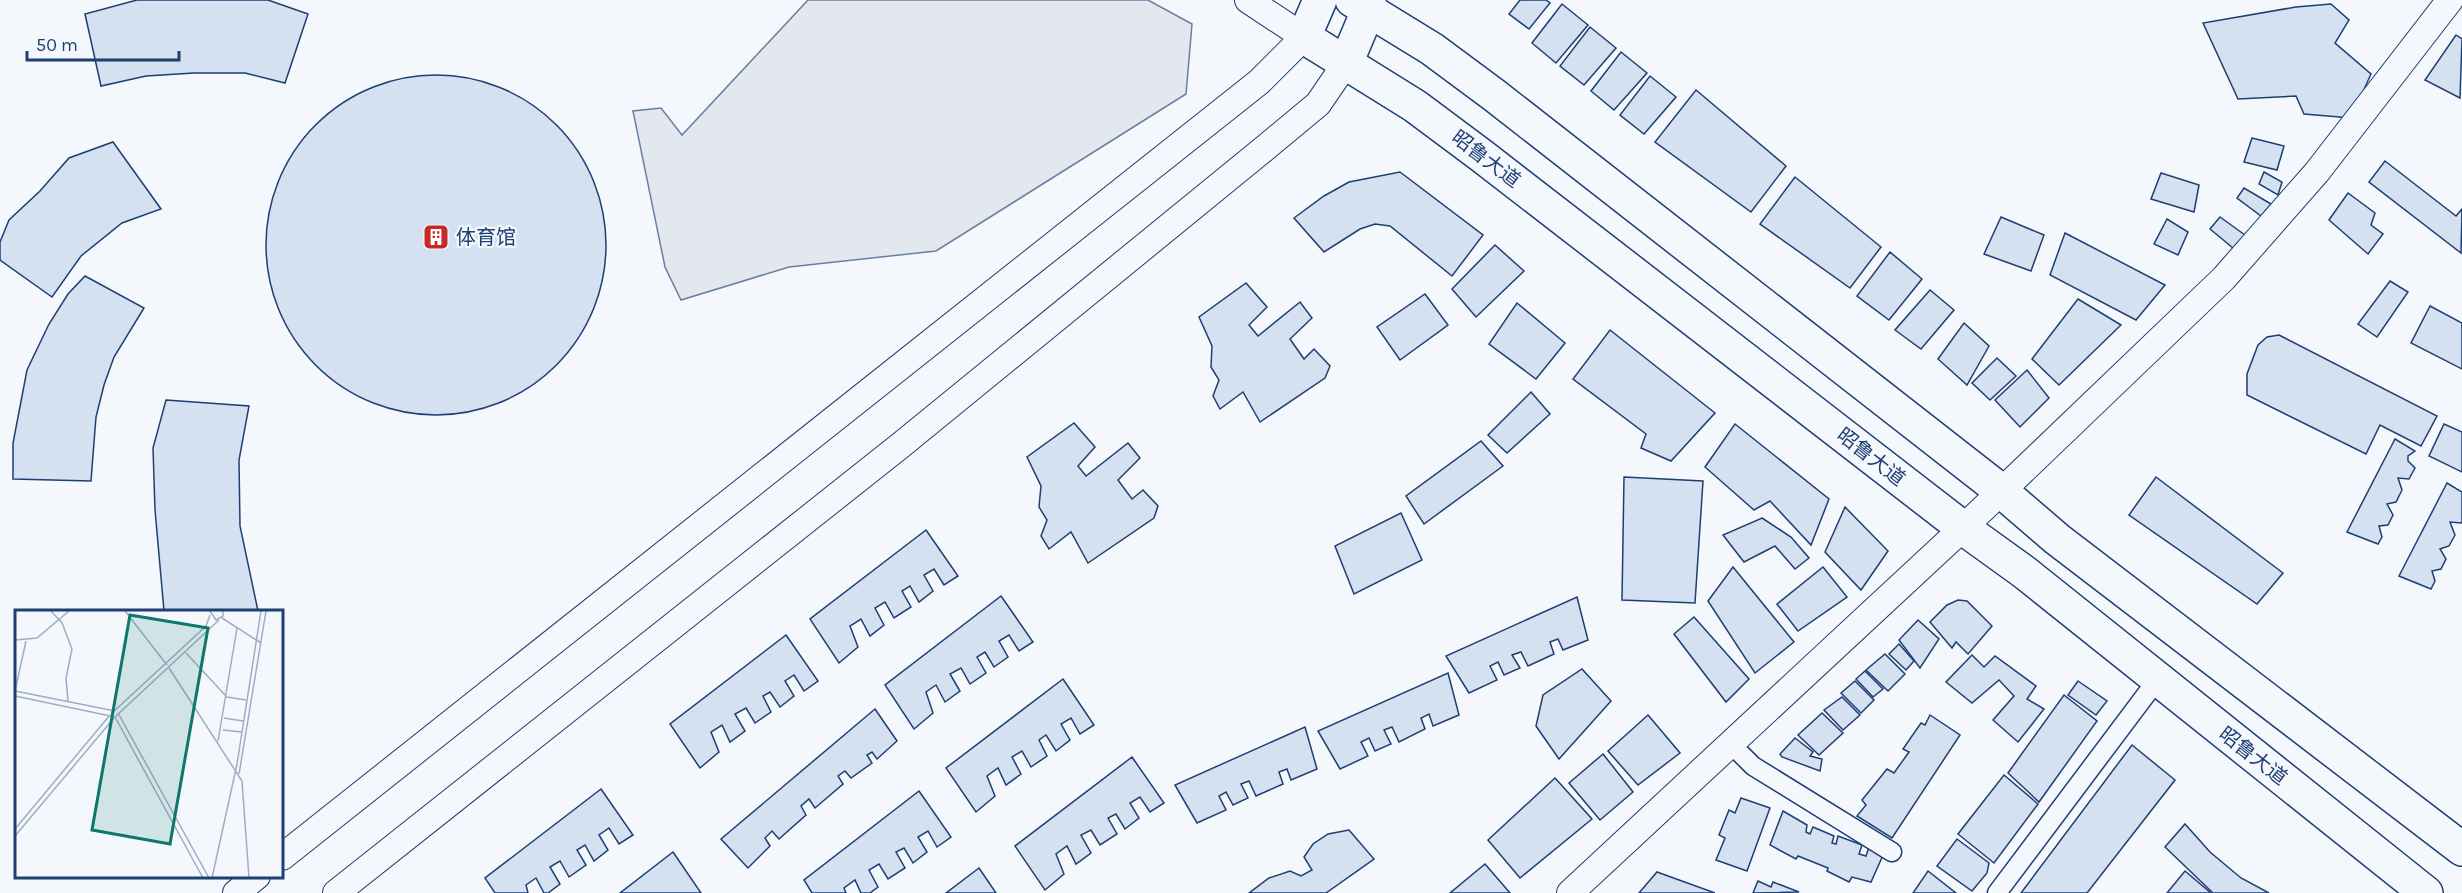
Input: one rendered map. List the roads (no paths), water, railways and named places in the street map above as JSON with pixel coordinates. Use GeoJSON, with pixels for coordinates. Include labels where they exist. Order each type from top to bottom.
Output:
{"type":"FeatureCollection","features":[{"type":"Feature","properties":{"kind":"highway"},"geometry":{"type":"LineString","coordinates":[[1304,37],[1320,0]]}},
{"type":"Feature","properties":{"kind":"highway"},"geometry":{"type":"LineString","coordinates":[[1346,63],[1363,3],[1432,49],[1494,95],[2000,490],[2057,539],[2462,849]]}},
{"type":"Feature","properties":{"kind":"highway","name":"昭鲁大道"},"geometry":{"type":"LineString","coordinates":[[1304,37],[1415,106],[1482,156],[1962,528],[2024,572],[2426,893]]}},
{"type":"Feature","properties":{"kind":"main road"},"geometry":{"type":"LineString","coordinates":[[284,855],[1250,89],[1304,37],[1248,0]]}},
{"type":"Feature","properties":{"kind":"main road"},"geometry":{"type":"LineString","coordinates":[[1570,893],[1962,528],[2224,278],[2318,172],[2450,0]]}},
{"type":"Feature","properties":{"kind":"main road"},"geometry":{"type":"LineString","coordinates":[[336,893],[901,445],[1265,148],[1318,104],[1346,63]]}},
{"type":"Feature","properties":{"kind":"main road"},"geometry":{"type":"LineString","coordinates":[[236,893],[255,878]]}},
{"type":"Feature","properties":{"kind":"street"},"geometry":{"type":"LineString","coordinates":[[1997,893],[2157,680]]}},
{"type":"Feature","properties":{"kind":"street"},"geometry":{"type":"LineString","coordinates":[[1730,744],[1753,766],[1892,852]]}},
{"type":"Feature","properties":{"kind":"place","name":"体育馆"},"geometry":{"type":"Point","coordinates":[436,237]}}]}
